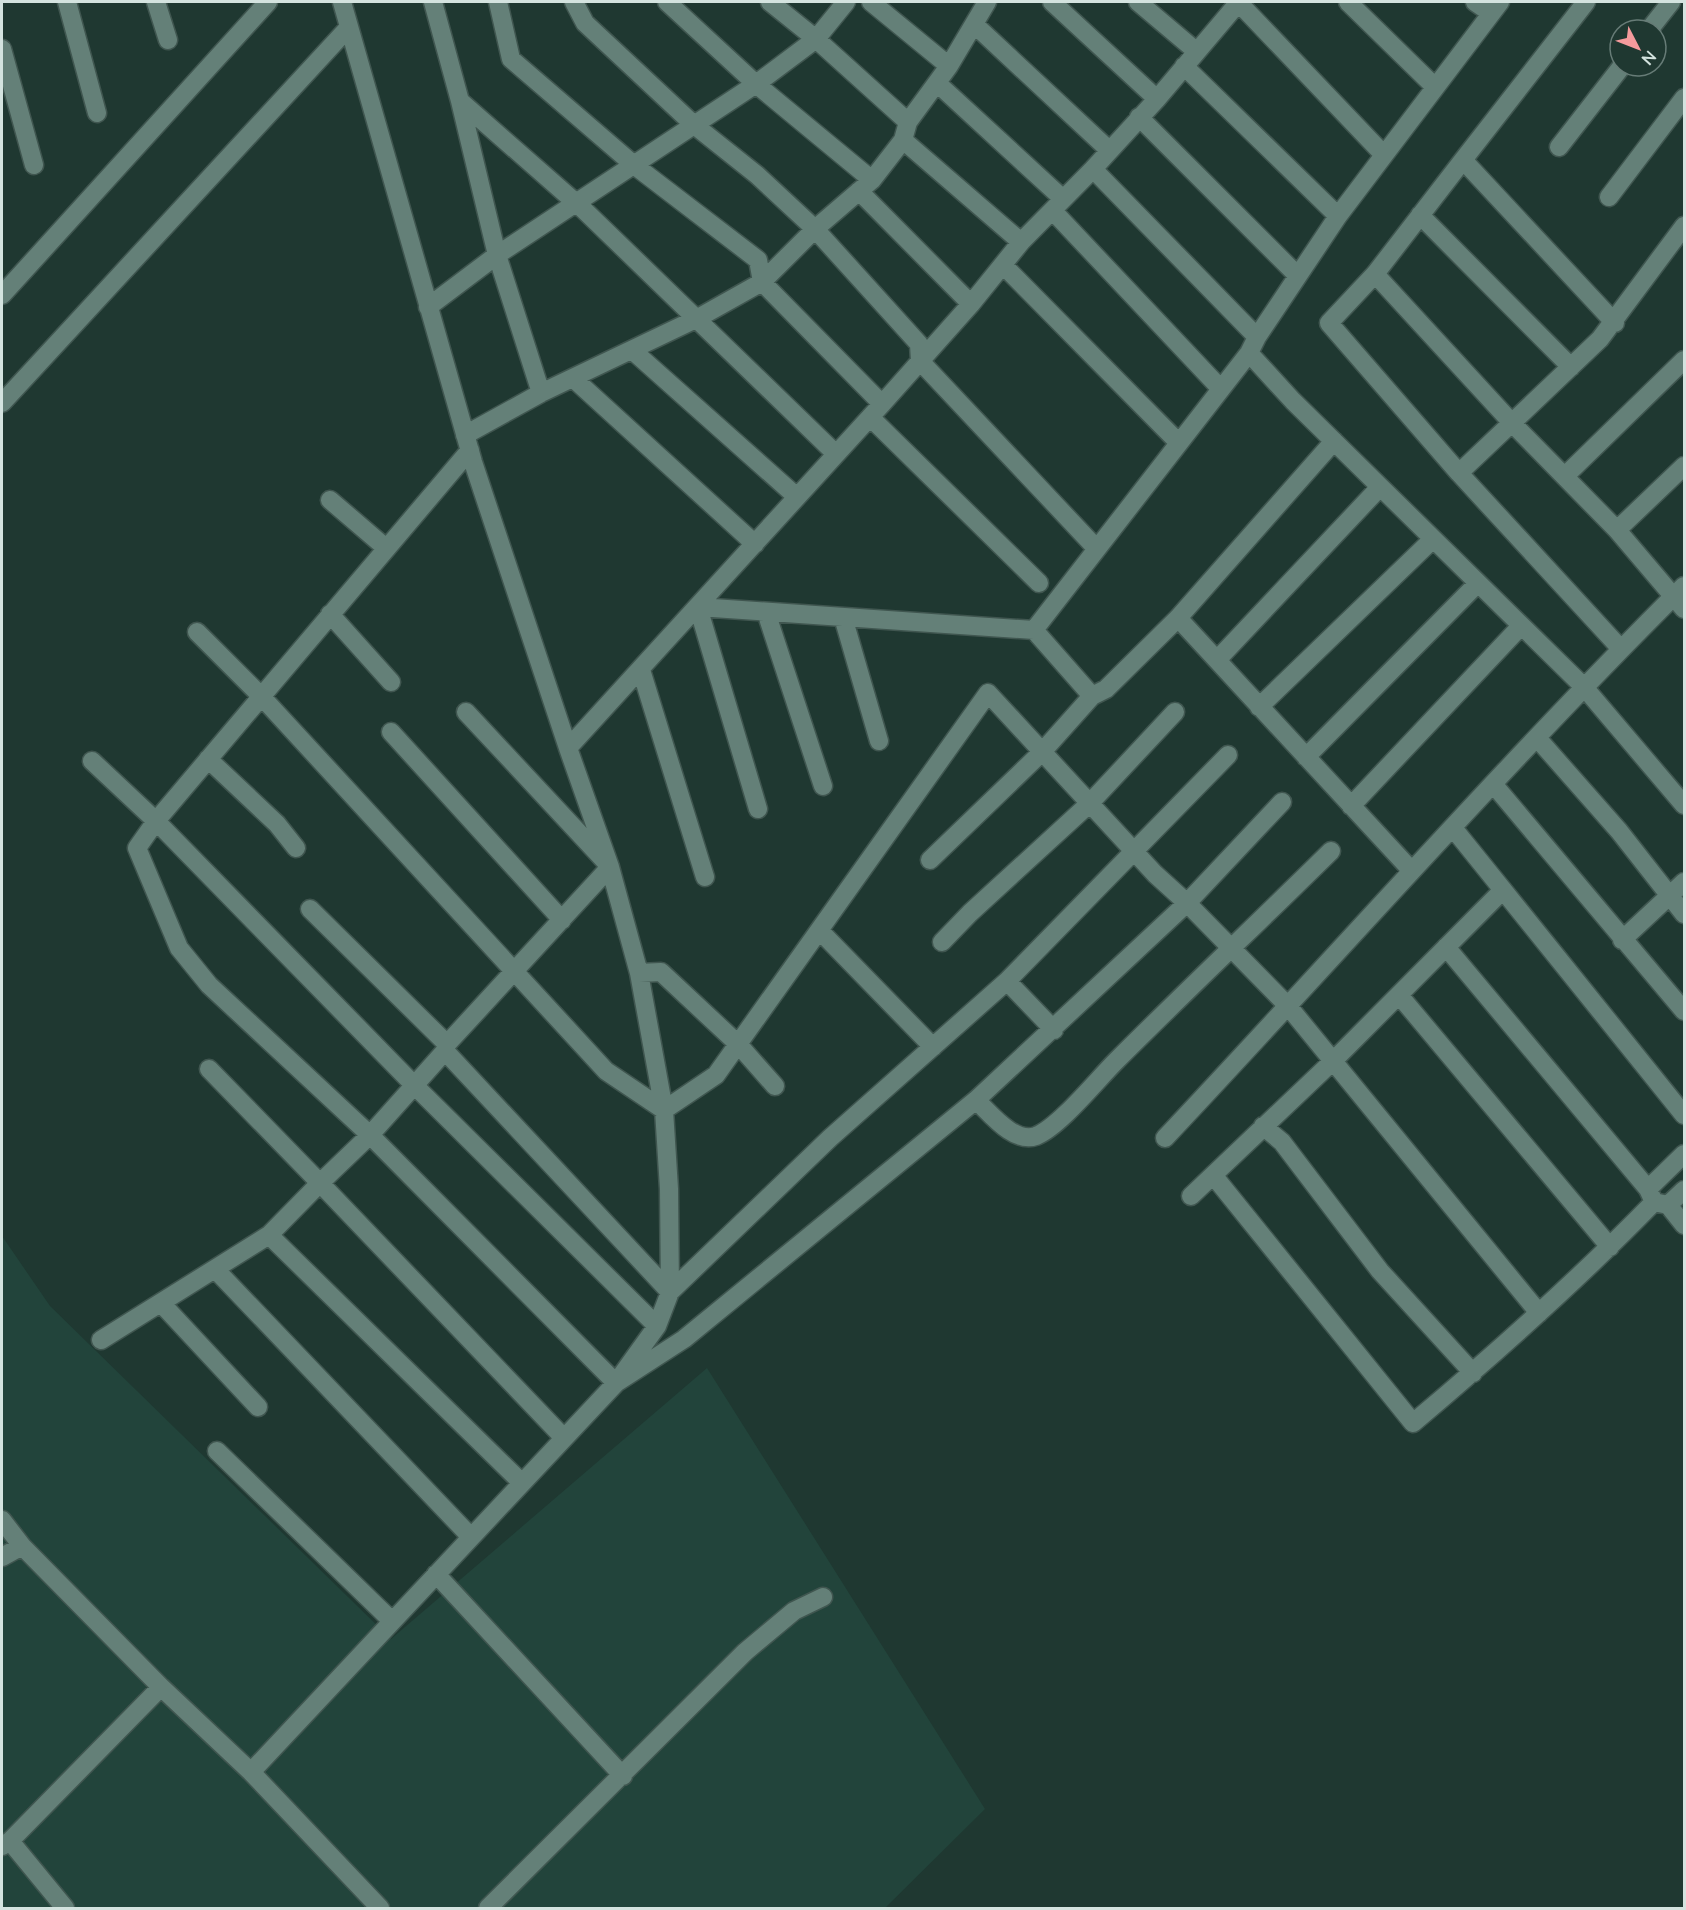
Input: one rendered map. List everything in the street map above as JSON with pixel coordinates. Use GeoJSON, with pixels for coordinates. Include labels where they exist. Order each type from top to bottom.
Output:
{"type":"FeatureCollection","features":[{"type":"Feature","properties":{"kind":"street"},"geometry":{"type":"LineString","coordinates":[[67,2],[97,113]]}},
{"type":"Feature","properties":{"kind":"street"},"geometry":{"type":"LineString","coordinates":[[156,2],[168,40]]}},
{"type":"Feature","properties":{"kind":"street"},"geometry":{"type":"LineString","coordinates":[[2,295],[268,2]]}},
{"type":"Feature","properties":{"kind":"street"},"geometry":{"type":"LineString","coordinates":[[251,1772],[616,1383],[657,1326],[670,1292],[669,1189],[664,1110],[639,973],[610,867],[568,748],[467,442],[342,2]]}},
{"type":"Feature","properties":{"kind":"street"},"geometry":{"type":"LineString","coordinates":[[434,2],[497,255],[541,393]]}},
{"type":"Feature","properties":{"kind":"street"},"geometry":{"type":"LineString","coordinates":[[498,2],[511,59],[634,165],[758,260],[762,282],[876,410],[1039,583]]}},
{"type":"Feature","properties":{"kind":"street"},"geometry":{"type":"LineString","coordinates":[[574,2],[585,23],[693,124],[757,175],[815,229],[919,344],[920,361],[1096,548]]}},
{"type":"Feature","properties":{"kind":"street"},"geometry":{"type":"LineString","coordinates":[[667,2],[866,185],[971,304]]}},
{"type":"Feature","properties":{"kind":"street"},"geometry":{"type":"LineString","coordinates":[[770,2],[816,39],[908,122]]}},
{"type":"Feature","properties":{"kind":"street"},"geometry":{"type":"LineString","coordinates":[[428,307],[497,255],[756,84],[816,39],[846,2]]}},
{"type":"Feature","properties":{"kind":"street"},"geometry":{"type":"LineString","coordinates":[[871,2],[949,66]]}},
{"type":"Feature","properties":{"kind":"street"},"geometry":{"type":"LineString","coordinates":[[1053,2],[1157,99]]}},
{"type":"Feature","properties":{"kind":"street"},"geometry":{"type":"LineString","coordinates":[[1138,2],[1196,51]]}},
{"type":"Feature","properties":{"kind":"street"},"geometry":{"type":"LineString","coordinates":[[568,748],[920,361],[971,304],[1021,242],[1093,169],[1157,99],[1239,2],[1384,154]]}},
{"type":"Feature","properties":{"kind":"street"},"geometry":{"type":"LineString","coordinates":[[1348,2],[1435,87]]}},
{"type":"Feature","properties":{"kind":"street"},"geometry":{"type":"LineString","coordinates":[[1034,630],[1253,345],[1338,216],[1495,7],[1475,2]]}},
{"type":"Feature","properties":{"kind":"street"},"geometry":{"type":"LineString","coordinates":[[1586,2],[1375,274],[1329,323],[1459,473],[1621,649]]}},
{"type":"Feature","properties":{"kind":"street"},"geometry":{"type":"LineString","coordinates":[[1658,18],[1671,2]]}},
{"type":"Feature","properties":{"kind":"street"},"geometry":{"type":"LineString","coordinates":[[616,1383],[370,1135],[209,985],[179,948],[137,848],[156,821],[386,548],[467,442],[541,393],[698,318],[762,282],[815,229],[866,185],[903,140],[908,122],[949,66],[975,25],[983,3]]}},
{"type":"Feature","properties":{"kind":"street"},"geometry":{"type":"LineString","coordinates":[[975,25],[1109,150]]}},
{"type":"Feature","properties":{"kind":"street"},"geometry":{"type":"LineString","coordinates":[[2,403],[350,27]]}},
{"type":"Feature","properties":{"kind":"street"},"geometry":{"type":"LineString","coordinates":[[2,49],[34,165]]}},
{"type":"Feature","properties":{"kind":"street"},"geometry":{"type":"LineString","coordinates":[[1184,66],[1338,216]]}},
{"type":"Feature","properties":{"kind":"street"},"geometry":{"type":"LineString","coordinates":[[1559,147],[1613,78]]}},
{"type":"Feature","properties":{"kind":"street"},"geometry":{"type":"LineString","coordinates":[[937,83],[1058,205],[1220,388]]}},
{"type":"Feature","properties":{"kind":"street"},"geometry":{"type":"LineString","coordinates":[[1609,197],[1684,99]]}},
{"type":"Feature","properties":{"kind":"street"},"geometry":{"type":"LineString","coordinates":[[460,101],[577,204],[698,318],[836,454]]}},
{"type":"Feature","properties":{"kind":"street"},"geometry":{"type":"LineString","coordinates":[[1139,117],[1297,275]]}},
{"type":"Feature","properties":{"kind":"street"},"geometry":{"type":"LineString","coordinates":[[903,140],[1021,242]]}},
{"type":"Feature","properties":{"kind":"street"},"geometry":{"type":"LineString","coordinates":[[1463,160],[1615,323]]}},
{"type":"Feature","properties":{"kind":"street"},"geometry":{"type":"LineString","coordinates":[[1093,169],[1253,345],[1334,441],[1584,687],[1684,805]]}},
{"type":"Feature","properties":{"kind":"street"},"geometry":{"type":"LineString","coordinates":[[1420,215],[1571,368]]}},
{"type":"Feature","properties":{"kind":"street"},"geometry":{"type":"LineString","coordinates":[[1459,473],[1571,368],[1615,323],[1684,226]]}},
{"type":"Feature","properties":{"kind":"street"},"geometry":{"type":"LineString","coordinates":[[1003,265],[1178,442]]}},
{"type":"Feature","properties":{"kind":"street"},"geometry":{"type":"LineString","coordinates":[[1165,1138],[1411,870],[1538,739],[1584,687],[1621,649],[1681,597],[1512,423],[1375,274]]}},
{"type":"Feature","properties":{"kind":"street"},"geometry":{"type":"LineString","coordinates":[[632,350],[797,497]]}},
{"type":"Feature","properties":{"kind":"street"},"geometry":{"type":"LineString","coordinates":[[1565,476],[1684,360]]}},
{"type":"Feature","properties":{"kind":"street"},"geometry":{"type":"LineString","coordinates":[[573,378],[755,544]]}},
{"type":"Feature","properties":{"kind":"street"},"geometry":{"type":"LineString","coordinates":[[930,860],[1042,752],[1092,696],[1106,689],[1178,618],[1334,441]]}},
{"type":"Feature","properties":{"kind":"street"},"geometry":{"type":"LineString","coordinates":[[1617,530],[1684,466]]}},
{"type":"Feature","properties":{"kind":"street"},"geometry":{"type":"LineString","coordinates":[[1217,660],[1380,487]]}},
{"type":"Feature","properties":{"kind":"street"},"geometry":{"type":"LineString","coordinates":[[330,501],[386,548]]}},
{"type":"Feature","properties":{"kind":"street"},"geometry":{"type":"LineString","coordinates":[[1259,707],[1433,539]]}},
{"type":"Feature","properties":{"kind":"street"},"geometry":{"type":"LineString","coordinates":[[1306,757],[1478,583]]}},
{"type":"Feature","properties":{"kind":"street"},"geometry":{"type":"LineString","coordinates":[[698,607],[1034,630],[1092,696]]}},
{"type":"Feature","properties":{"kind":"street"},"geometry":{"type":"LineString","coordinates":[[698,607],[758,809]]}},
{"type":"Feature","properties":{"kind":"street"},"geometry":{"type":"LineString","coordinates":[[766,612],[823,786]]}},
{"type":"Feature","properties":{"kind":"street"},"geometry":{"type":"LineString","coordinates":[[330,614],[391,682]]}},
{"type":"Feature","properties":{"kind":"street"},"geometry":{"type":"LineString","coordinates":[[843,617],[879,741]]}},
{"type":"Feature","properties":{"kind":"street"},"geometry":{"type":"LineString","coordinates":[[1178,618],[1411,870]]}},
{"type":"Feature","properties":{"kind":"street"},"geometry":{"type":"LineString","coordinates":[[1351,806],[1521,626]]}},
{"type":"Feature","properties":{"kind":"street"},"geometry":{"type":"LineString","coordinates":[[197,632],[261,696],[606,1071],[664,1110]]}},
{"type":"Feature","properties":{"kind":"street"},"geometry":{"type":"LineString","coordinates":[[641,670],[705,877]]}},
{"type":"Feature","properties":{"kind":"street"},"geometry":{"type":"LineString","coordinates":[[664,1110],[716,1075],[988,693],[1155,874],[1187,903],[1288,1006],[1539,1313]]}},
{"type":"Feature","properties":{"kind":"street"},"geometry":{"type":"LineString","coordinates":[[466,712],[610,867]]}},
{"type":"Feature","properties":{"kind":"street"},"geometry":{"type":"LineString","coordinates":[[942,942],[970,913],[1089,804],[1175,712]]}},
{"type":"Feature","properties":{"kind":"street"},"geometry":{"type":"LineString","coordinates":[[391,732],[561,920]]}},
{"type":"Feature","properties":{"kind":"street"},"geometry":{"type":"LineString","coordinates":[[1538,739],[1619,831],[1684,914]]}},
{"type":"Feature","properties":{"kind":"street"},"geometry":{"type":"LineString","coordinates":[[670,1292],[830,1138],[1006,981],[1228,755]]}},
{"type":"Feature","properties":{"kind":"street"},"geometry":{"type":"LineString","coordinates":[[208,759],[277,824],[296,848]]}},
{"type":"Feature","properties":{"kind":"street"},"geometry":{"type":"LineString","coordinates":[[92,761],[156,821],[414,1085],[657,1326]]}},
{"type":"Feature","properties":{"kind":"street"},"geometry":{"type":"LineString","coordinates":[[1494,785],[1684,1011]]}},
{"type":"Feature","properties":{"kind":"street"},"geometry":{"type":"LineString","coordinates":[[616,1383],[684,1339],[976,1100],[1054,1030],[1187,903],[1282,802]]}},
{"type":"Feature","properties":{"kind":"street"},"geometry":{"type":"LineString","coordinates":[[1453,828],[1684,1115]]}},
{"type":"Feature","properties":{"kind":"street"},"geometry":{"type":"LineString","coordinates":[[976,1100],[1010,1131],[1025,1136],[1036,1136],[1071,1109],[1116,1060],[1331,851]]}},
{"type":"Feature","properties":{"kind":"street"},"geometry":{"type":"LineString","coordinates":[[101,1340],[269,1235],[370,1135],[513,972],[610,867]]}},
{"type":"Feature","properties":{"kind":"street"},"geometry":{"type":"LineString","coordinates":[[1622,940],[1684,882]]}},
{"type":"Feature","properties":{"kind":"street"},"geometry":{"type":"LineString","coordinates":[[1191,1196],[1334,1060],[1503,890]]}},
{"type":"Feature","properties":{"kind":"street"},"geometry":{"type":"LineString","coordinates":[[310,909],[446,1047],[670,1292]]}},
{"type":"Feature","properties":{"kind":"street"},"geometry":{"type":"LineString","coordinates":[[820,932],[933,1047]]}},
{"type":"Feature","properties":{"kind":"street"},"geometry":{"type":"LineString","coordinates":[[1446,947],[1656,1199],[1684,1225]]}},
{"type":"Feature","properties":{"kind":"street"},"geometry":{"type":"LineString","coordinates":[[639,973],[661,972],[738,1044],[775,1086]]}},
{"type":"Feature","properties":{"kind":"street"},"geometry":{"type":"LineString","coordinates":[[1006,981],[1054,1030]]}},
{"type":"Feature","properties":{"kind":"street"},"geometry":{"type":"LineString","coordinates":[[1399,995],[1610,1247]]}},
{"type":"Feature","properties":{"kind":"street"},"geometry":{"type":"LineString","coordinates":[[209,1069],[564,1438]]}},
{"type":"Feature","properties":{"kind":"street"},"geometry":{"type":"LineString","coordinates":[[1263,1126],[1281,1142],[1380,1271],[1473,1373]]}},
{"type":"Feature","properties":{"kind":"street"},"geometry":{"type":"LineString","coordinates":[[1214,1175],[1413,1423],[1473,1373],[1610,1247],[1656,1199],[1684,1154]]}},
{"type":"Feature","properties":{"kind":"street"},"geometry":{"type":"LineString","coordinates":[[1656,1199],[1684,1190]]}},
{"type":"Feature","properties":{"kind":"street"},"geometry":{"type":"LineString","coordinates":[[269,1235],[522,1483]]}},
{"type":"Feature","properties":{"kind":"street"},"geometry":{"type":"LineString","coordinates":[[215,1269],[471,1537]]}},
{"type":"Feature","properties":{"kind":"street"},"geometry":{"type":"LineString","coordinates":[[161,1303],[258,1407]]}},
{"type":"Feature","properties":{"kind":"street"},"geometry":{"type":"LineString","coordinates":[[217,1451],[392,1621]]}},
{"type":"Feature","properties":{"kind":"street"},"geometry":{"type":"LineString","coordinates":[[2,1520],[22,1546],[161,1687],[251,1772],[380,1908]]}},
{"type":"Feature","properties":{"kind":"street"},"geometry":{"type":"LineString","coordinates":[[2,1557],[22,1546]]}},
{"type":"Feature","properties":{"kind":"street"},"geometry":{"type":"LineString","coordinates":[[436,1574],[623,1776]]}},
{"type":"Feature","properties":{"kind":"street"},"geometry":{"type":"LineString","coordinates":[[488,1908],[745,1652],[794,1611],[823,1597]]}},
{"type":"Feature","properties":{"kind":"street"},"geometry":{"type":"LineString","coordinates":[[65,1908],[6,1844],[161,1687]]}},
{"type":"Feature","properties":{"kind":"shaded area"},"geometry":{"type":"Polygon","coordinates":[[[2,1236],[50,1306],[391,1639],[707,1368],[985,1809],[885,1908],[2,1908],[2,1236]]]}}]}
